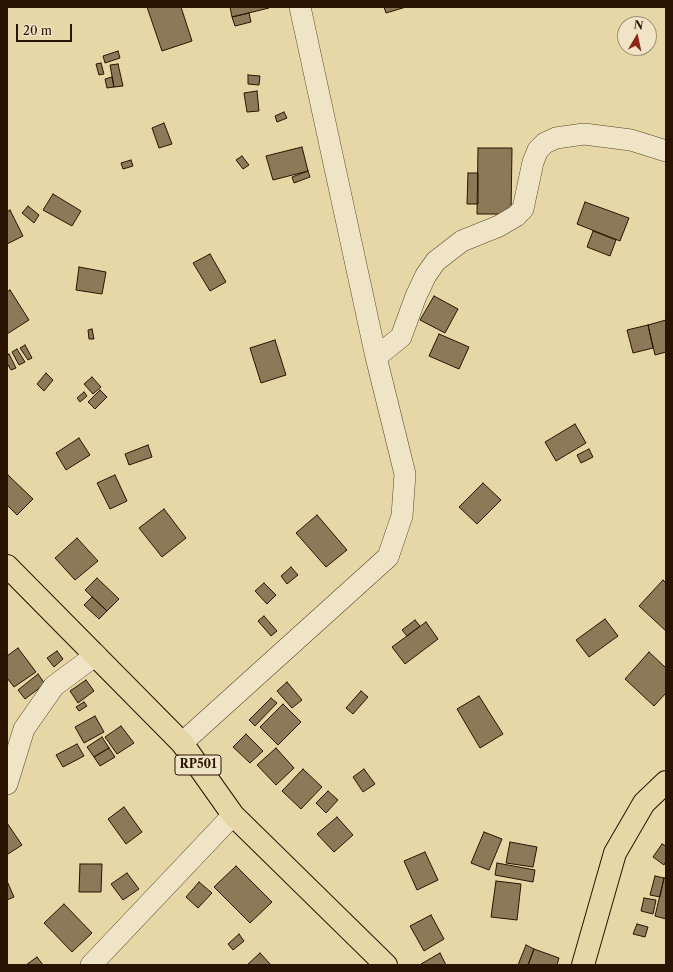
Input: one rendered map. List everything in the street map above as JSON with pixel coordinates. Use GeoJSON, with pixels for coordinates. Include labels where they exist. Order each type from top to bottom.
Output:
{"type":"FeatureCollection","features":[{"type":"Feature","properties":{"kind":"main road","name":"RP501"},"geometry":{"type":"LineString","coordinates":[[7,566],[182,743],[233,815],[386,965]]}},
{"type":"Feature","properties":{"kind":"main road"},"geometry":{"type":"LineString","coordinates":[[583,965],[615,853],[644,803],[666,782]]}},
{"type":"Feature","properties":{"kind":"street"},"geometry":{"type":"LineString","coordinates":[[182,743],[388,557],[402,516],[406,474],[376,357],[300,7]]}},
{"type":"Feature","properties":{"kind":"street"},"geometry":{"type":"LineString","coordinates":[[376,357],[401,337],[416,296],[426,276],[436,261],[462,241],[498,226],[516,216],[523,209],[533,162],[538,150],[545,143],[556,138],[584,134],[631,140],[666,151]]}},
{"type":"Feature","properties":{"kind":"street"},"geometry":{"type":"LineString","coordinates":[[7,784],[24,730],[54,686],[96,656]]}},
{"type":"Feature","properties":{"kind":"street"},"geometry":{"type":"LineString","coordinates":[[99,962],[233,815]]}},
{"type":"Feature","properties":{"kind":"building"},"geometry":{"type":"Polygon","coordinates":[[[147,7],[181,7],[192,41],[162,51],[147,7]]]}},
{"type":"Feature","properties":{"kind":"building"},"geometry":{"type":"Polygon","coordinates":[[[230,7],[269,7],[269,8],[232,17],[230,7]]]}},
{"type":"Feature","properties":{"kind":"building"},"geometry":{"type":"Polygon","coordinates":[[[384,7],[406,7],[386,13],[384,7]]]}},
{"type":"Feature","properties":{"kind":"building"},"geometry":{"type":"Polygon","coordinates":[[[249,13],[251,22],[235,26],[232,17],[249,13]]]}},
{"type":"Feature","properties":{"kind":"building"},"geometry":{"type":"Polygon","coordinates":[[[118,51],[120,58],[105,63],[103,56],[118,51]]]}},
{"type":"Feature","properties":{"kind":"building"},"geometry":{"type":"Polygon","coordinates":[[[101,63],[104,74],[99,75],[96,64],[101,63]]]}},
{"type":"Feature","properties":{"kind":"building"},"geometry":{"type":"Polygon","coordinates":[[[118,64],[123,86],[114,87],[110,65],[118,64]]]}},
{"type":"Feature","properties":{"kind":"building"},"geometry":{"type":"Polygon","coordinates":[[[248,75],[260,76],[259,85],[248,84],[248,75]]]}},
{"type":"Feature","properties":{"kind":"building"},"geometry":{"type":"Polygon","coordinates":[[[112,77],[114,87],[107,88],[105,79],[112,77]]]}},
{"type":"Feature","properties":{"kind":"building"},"geometry":{"type":"Polygon","coordinates":[[[257,91],[259,111],[247,112],[244,93],[257,91]]]}},
{"type":"Feature","properties":{"kind":"building"},"geometry":{"type":"Polygon","coordinates":[[[284,112],[287,118],[277,122],[275,116],[284,112]]]}},
{"type":"Feature","properties":{"kind":"building"},"geometry":{"type":"Polygon","coordinates":[[[164,123],[172,144],[159,148],[152,128],[164,123]]]}},
{"type":"Feature","properties":{"kind":"building"},"geometry":{"type":"Polygon","coordinates":[[[302,147],[308,171],[273,180],[266,156],[302,147]]]}},
{"type":"Feature","properties":{"kind":"building"},"geometry":{"type":"Polygon","coordinates":[[[478,148],[512,148],[511,214],[477,214],[478,148]]]}},
{"type":"Feature","properties":{"kind":"building"},"geometry":{"type":"Polygon","coordinates":[[[242,156],[249,165],[243,169],[236,160],[242,156]]]}},
{"type":"Feature","properties":{"kind":"building"},"geometry":{"type":"Polygon","coordinates":[[[131,160],[133,166],[123,169],[121,163],[131,160]]]}},
{"type":"Feature","properties":{"kind":"building"},"geometry":{"type":"Polygon","coordinates":[[[308,171],[310,177],[294,183],[292,177],[308,171]]]}},
{"type":"Feature","properties":{"kind":"building"},"geometry":{"type":"Polygon","coordinates":[[[468,173],[478,173],[478,204],[467,204],[468,173]]]}},
{"type":"Feature","properties":{"kind":"building"},"geometry":{"type":"Polygon","coordinates":[[[53,194],[81,211],[72,226],[43,210],[53,194]]]}},
{"type":"Feature","properties":{"kind":"building"},"geometry":{"type":"Polygon","coordinates":[[[585,202],[629,218],[620,241],[577,224],[585,202]]]}},
{"type":"Feature","properties":{"kind":"building"},"geometry":{"type":"Polygon","coordinates":[[[28,206],[39,215],[34,223],[22,213],[28,206]]]}},
{"type":"Feature","properties":{"kind":"building"},"geometry":{"type":"Polygon","coordinates":[[[10,210],[23,236],[7,244],[7,212],[10,210]]]}},
{"type":"Feature","properties":{"kind":"building"},"geometry":{"type":"Polygon","coordinates":[[[593,231],[616,240],[610,256],[587,247],[593,231]]]}},
{"type":"Feature","properties":{"kind":"building"},"geometry":{"type":"Polygon","coordinates":[[[210,254],[226,282],[210,291],[193,263],[210,254]]]}},
{"type":"Feature","properties":{"kind":"building"},"geometry":{"type":"Polygon","coordinates":[[[79,267],[106,272],[102,294],[76,290],[79,267]]]}},
{"type":"Feature","properties":{"kind":"building"},"geometry":{"type":"Polygon","coordinates":[[[10,290],[29,320],[7,334],[7,292],[10,290]]]}},
{"type":"Feature","properties":{"kind":"building"},"geometry":{"type":"Polygon","coordinates":[[[434,296],[458,309],[445,333],[420,320],[434,296]]]}},
{"type":"Feature","properties":{"kind":"building"},"geometry":{"type":"Polygon","coordinates":[[[666,320],[666,352],[655,355],[648,325],[666,320]]]}},
{"type":"Feature","properties":{"kind":"building"},"geometry":{"type":"Polygon","coordinates":[[[648,325],[653,348],[633,353],[627,330],[648,325]]]}},
{"type":"Feature","properties":{"kind":"building"},"geometry":{"type":"Polygon","coordinates":[[[92,329],[94,339],[89,339],[88,330],[92,329]]]}},
{"type":"Feature","properties":{"kind":"building"},"geometry":{"type":"Polygon","coordinates":[[[439,334],[469,347],[459,369],[429,356],[439,334]]]}},
{"type":"Feature","properties":{"kind":"building"},"geometry":{"type":"Polygon","coordinates":[[[275,340],[286,375],[261,383],[250,348],[275,340]]]}},
{"type":"Feature","properties":{"kind":"building"},"geometry":{"type":"Polygon","coordinates":[[[25,345],[32,358],[28,360],[20,348],[25,345]]]}},
{"type":"Feature","properties":{"kind":"building"},"geometry":{"type":"Polygon","coordinates":[[[17,349],[25,362],[19,365],[12,352],[17,349]]]}},
{"type":"Feature","properties":{"kind":"building"},"geometry":{"type":"Polygon","coordinates":[[[9,354],[16,368],[11,370],[7,363],[7,356],[9,354]]]}},
{"type":"Feature","properties":{"kind":"building"},"geometry":{"type":"Polygon","coordinates":[[[46,373],[53,380],[44,391],[37,384],[46,373]]]}},
{"type":"Feature","properties":{"kind":"building"},"geometry":{"type":"Polygon","coordinates":[[[92,377],[101,387],[93,394],[84,384],[92,377]]]}},
{"type":"Feature","properties":{"kind":"building"},"geometry":{"type":"Polygon","coordinates":[[[100,390],[107,397],[95,409],[88,402],[100,390]]]}},
{"type":"Feature","properties":{"kind":"building"},"geometry":{"type":"Polygon","coordinates":[[[84,392],[87,396],[80,402],[77,398],[84,392]]]}},
{"type":"Feature","properties":{"kind":"building"},"geometry":{"type":"Polygon","coordinates":[[[575,424],[586,443],[556,461],[545,442],[575,424]]]}},
{"type":"Feature","properties":{"kind":"building"},"geometry":{"type":"Polygon","coordinates":[[[79,438],[90,455],[66,470],[56,453],[79,438]]]}},
{"type":"Feature","properties":{"kind":"building"},"geometry":{"type":"Polygon","coordinates":[[[148,445],[152,457],[129,465],[125,454],[148,445]]]}},
{"type":"Feature","properties":{"kind":"building"},"geometry":{"type":"Polygon","coordinates":[[[589,449],[593,457],[581,463],[577,455],[589,449]]]}},
{"type":"Feature","properties":{"kind":"building"},"geometry":{"type":"Polygon","coordinates":[[[8,475],[33,499],[17,515],[7,505],[8,475]]]}},
{"type":"Feature","properties":{"kind":"building"},"geometry":{"type":"Polygon","coordinates":[[[115,475],[127,501],[110,509],[97,483],[115,475]]]}},
{"type":"Feature","properties":{"kind":"building"},"geometry":{"type":"Polygon","coordinates":[[[483,483],[501,500],[477,524],[459,507],[483,483]]]}},
{"type":"Feature","properties":{"kind":"building"},"geometry":{"type":"Polygon","coordinates":[[[164,509],[186,538],[162,557],[139,528],[164,509]]]}},
{"type":"Feature","properties":{"kind":"building"},"geometry":{"type":"Polygon","coordinates":[[[317,515],[347,550],[326,567],[296,533],[317,515]]]}},
{"type":"Feature","properties":{"kind":"building"},"geometry":{"type":"Polygon","coordinates":[[[77,538],[98,561],[75,580],[55,558],[77,538]]]}},
{"type":"Feature","properties":{"kind":"building"},"geometry":{"type":"Polygon","coordinates":[[[291,567],[298,575],[287,584],[281,576],[291,567]]]}},
{"type":"Feature","properties":{"kind":"building"},"geometry":{"type":"Polygon","coordinates":[[[97,578],[119,599],[107,611],[85,590],[97,578]]]}},
{"type":"Feature","properties":{"kind":"building"},"geometry":{"type":"Polygon","coordinates":[[[663,580],[666,583],[666,631],[639,606],[663,580]]]}},
{"type":"Feature","properties":{"kind":"building"},"geometry":{"type":"Polygon","coordinates":[[[264,583],[276,595],[267,604],[255,591],[264,583]]]}},
{"type":"Feature","properties":{"kind":"building"},"geometry":{"type":"Polygon","coordinates":[[[92,597],[107,611],[99,619],[84,605],[92,597]]]}},
{"type":"Feature","properties":{"kind":"building"},"geometry":{"type":"Polygon","coordinates":[[[264,616],[277,631],[271,636],[258,621],[264,616]]]}},
{"type":"Feature","properties":{"kind":"building"},"geometry":{"type":"Polygon","coordinates":[[[605,619],[618,636],[589,657],[576,640],[605,619]]]}},
{"type":"Feature","properties":{"kind":"building"},"geometry":{"type":"Polygon","coordinates":[[[415,620],[420,626],[407,636],[402,630],[415,620]]]}},
{"type":"Feature","properties":{"kind":"building"},"geometry":{"type":"Polygon","coordinates":[[[426,622],[438,639],[405,664],[392,647],[426,622]]]}},
{"type":"Feature","properties":{"kind":"building"},"geometry":{"type":"Polygon","coordinates":[[[18,648],[36,672],[14,687],[7,678],[7,656],[18,648]]]}},
{"type":"Feature","properties":{"kind":"building"},"geometry":{"type":"Polygon","coordinates":[[[57,651],[63,659],[54,667],[47,658],[57,651]]]}},
{"type":"Feature","properties":{"kind":"building"},"geometry":{"type":"Polygon","coordinates":[[[649,652],[666,668],[666,693],[654,706],[625,679],[649,652]]]}},
{"type":"Feature","properties":{"kind":"building"},"geometry":{"type":"Polygon","coordinates":[[[38,674],[45,684],[25,699],[18,690],[38,674]]]}},
{"type":"Feature","properties":{"kind":"building"},"geometry":{"type":"Polygon","coordinates":[[[86,680],[94,691],[78,703],[70,691],[86,680]]]}},
{"type":"Feature","properties":{"kind":"building"},"geometry":{"type":"Polygon","coordinates":[[[287,682],[302,700],[292,708],[277,691],[287,682]]]}},
{"type":"Feature","properties":{"kind":"building"},"geometry":{"type":"Polygon","coordinates":[[[361,691],[368,697],[353,714],[346,708],[361,691]]]}},
{"type":"Feature","properties":{"kind":"building"},"geometry":{"type":"Polygon","coordinates":[[[479,696],[503,734],[480,748],[457,709],[479,696]]]}},
{"type":"Feature","properties":{"kind":"building"},"geometry":{"type":"Polygon","coordinates":[[[271,698],[277,703],[255,726],[249,720],[271,698]]]}},
{"type":"Feature","properties":{"kind":"building"},"geometry":{"type":"Polygon","coordinates":[[[84,702],[87,706],[79,711],[76,707],[84,702]]]}},
{"type":"Feature","properties":{"kind":"building"},"geometry":{"type":"Polygon","coordinates":[[[283,704],[301,722],[278,745],[260,727],[283,704]]]}},
{"type":"Feature","properties":{"kind":"building"},"geometry":{"type":"Polygon","coordinates":[[[95,716],[104,732],[84,743],[75,727],[95,716]]]}},
{"type":"Feature","properties":{"kind":"building"},"geometry":{"type":"Polygon","coordinates":[[[121,726],[134,743],[117,754],[105,737],[121,726]]]}},
{"type":"Feature","properties":{"kind":"building"},"geometry":{"type":"Polygon","coordinates":[[[246,734],[263,751],[250,763],[233,747],[246,734]]]}},
{"type":"Feature","properties":{"kind":"building"},"geometry":{"type":"Polygon","coordinates":[[[102,737],[109,748],[94,757],[87,747],[102,737]]]}},
{"type":"Feature","properties":{"kind":"building"},"geometry":{"type":"Polygon","coordinates":[[[77,744],[84,756],[63,767],[56,755],[77,744]]]}},
{"type":"Feature","properties":{"kind":"building"},"geometry":{"type":"Polygon","coordinates":[[[109,748],[115,757],[100,766],[94,757],[109,748]]]}},
{"type":"Feature","properties":{"kind":"building"},"geometry":{"type":"Polygon","coordinates":[[[276,748],[294,768],[276,785],[257,765],[276,748]]]}},
{"type":"Feature","properties":{"kind":"building"},"geometry":{"type":"Polygon","coordinates":[[[303,769],[322,787],[301,809],[282,791],[303,769]]]}},
{"type":"Feature","properties":{"kind":"building"},"geometry":{"type":"Polygon","coordinates":[[[364,769],[375,784],[363,792],[353,777],[364,769]]]}},
{"type":"Feature","properties":{"kind":"building"},"geometry":{"type":"Polygon","coordinates":[[[328,791],[338,800],[326,813],[316,803],[328,791]]]}},
{"type":"Feature","properties":{"kind":"building"},"geometry":{"type":"Polygon","coordinates":[[[124,807],[142,832],[126,844],[108,819],[124,807]]]}},
{"type":"Feature","properties":{"kind":"building"},"geometry":{"type":"Polygon","coordinates":[[[337,817],[353,835],[334,852],[317,834],[337,817]]]}},
{"type":"Feature","properties":{"kind":"building"},"geometry":{"type":"Polygon","coordinates":[[[7,823],[22,845],[8,854],[7,853],[7,823]]]}},
{"type":"Feature","properties":{"kind":"building"},"geometry":{"type":"Polygon","coordinates":[[[484,832],[502,839],[489,870],[471,863],[484,832]]]}},
{"type":"Feature","properties":{"kind":"building"},"geometry":{"type":"Polygon","coordinates":[[[510,842],[537,847],[533,867],[506,863],[510,842]]]}},
{"type":"Feature","properties":{"kind":"building"},"geometry":{"type":"Polygon","coordinates":[[[662,844],[666,846],[666,861],[664,865],[653,857],[662,844]]]}},
{"type":"Feature","properties":{"kind":"building"},"geometry":{"type":"Polygon","coordinates":[[[425,852],[438,880],[417,890],[404,861],[425,852]]]}},
{"type":"Feature","properties":{"kind":"building"},"geometry":{"type":"Polygon","coordinates":[[[497,863],[535,870],[533,882],[495,875],[497,863]]]}},
{"type":"Feature","properties":{"kind":"building"},"geometry":{"type":"Polygon","coordinates":[[[80,864],[102,864],[101,892],[79,892],[80,864]]]}},
{"type":"Feature","properties":{"kind":"building"},"geometry":{"type":"Polygon","coordinates":[[[236,866],[272,902],[250,923],[214,887],[236,866]]]}},
{"type":"Feature","properties":{"kind":"building"},"geometry":{"type":"Polygon","coordinates":[[[127,873],[139,889],[123,900],[111,884],[127,873]]]}},
{"type":"Feature","properties":{"kind":"building"},"geometry":{"type":"Polygon","coordinates":[[[655,876],[664,878],[660,897],[650,895],[655,876]]]}},
{"type":"Feature","properties":{"kind":"building"},"geometry":{"type":"Polygon","coordinates":[[[664,878],[666,878],[666,919],[655,916],[664,878]]]}},
{"type":"Feature","properties":{"kind":"building"},"geometry":{"type":"Polygon","coordinates":[[[7,881],[14,897],[7,900],[7,881]]]}},
{"type":"Feature","properties":{"kind":"building"},"geometry":{"type":"Polygon","coordinates":[[[496,881],[521,884],[517,920],[491,917],[496,881]]]}},
{"type":"Feature","properties":{"kind":"building"},"geometry":{"type":"Polygon","coordinates":[[[199,882],[212,893],[198,908],[186,897],[199,882]]]}},
{"type":"Feature","properties":{"kind":"building"},"geometry":{"type":"Polygon","coordinates":[[[644,898],[656,900],[653,914],[641,911],[644,898]]]}},
{"type":"Feature","properties":{"kind":"building"},"geometry":{"type":"Polygon","coordinates":[[[64,904],[92,933],[72,952],[44,923],[64,904]]]}},
{"type":"Feature","properties":{"kind":"building"},"geometry":{"type":"Polygon","coordinates":[[[431,915],[444,939],[424,951],[410,926],[431,915]]]}},
{"type":"Feature","properties":{"kind":"building"},"geometry":{"type":"Polygon","coordinates":[[[637,924],[648,927],[645,937],[633,934],[637,924]]]}},
{"type":"Feature","properties":{"kind":"building"},"geometry":{"type":"Polygon","coordinates":[[[239,934],[244,941],[233,950],[228,944],[239,934]]]}},
{"type":"Feature","properties":{"kind":"building"},"geometry":{"type":"Polygon","coordinates":[[[526,945],[534,949],[528,965],[518,965],[526,945]]]}},
{"type":"Feature","properties":{"kind":"building"},"geometry":{"type":"Polygon","coordinates":[[[534,949],[559,958],[557,965],[528,965],[534,949]]]}},
{"type":"Feature","properties":{"kind":"building"},"geometry":{"type":"Polygon","coordinates":[[[260,953],[271,965],[247,965],[260,953]]]}},
{"type":"Feature","properties":{"kind":"building"},"geometry":{"type":"Polygon","coordinates":[[[440,953],[446,965],[421,965],[421,964],[440,953]]]}},
{"type":"Feature","properties":{"kind":"building"},"geometry":{"type":"Polygon","coordinates":[[[37,957],[43,965],[26,965],[37,957]]]}}]}
